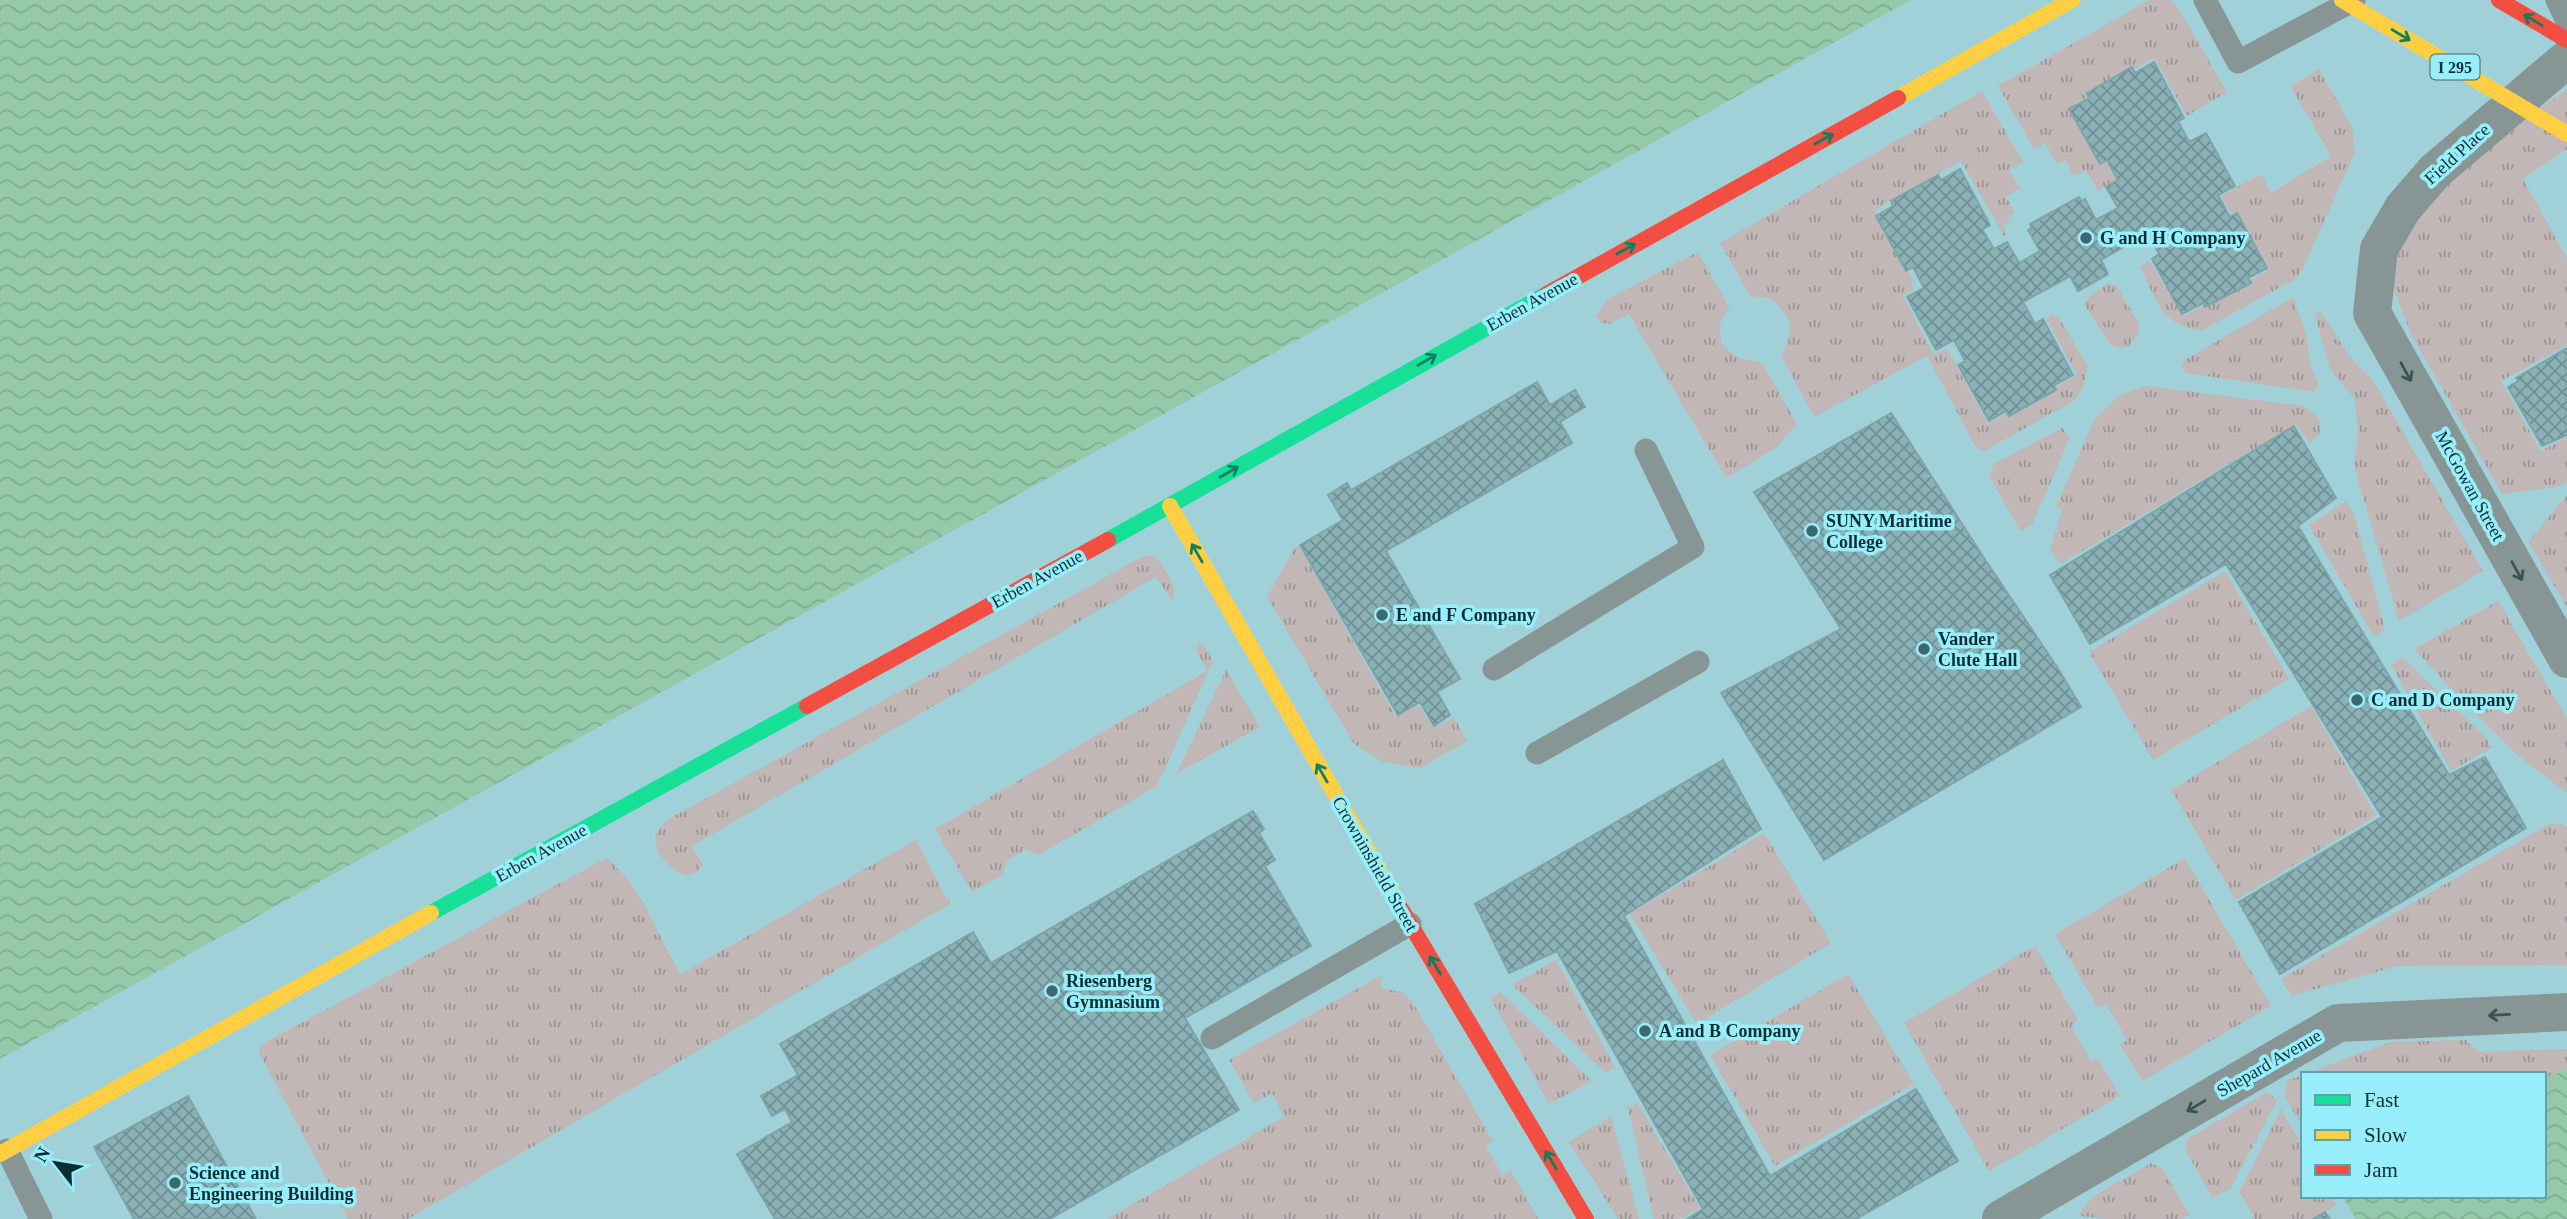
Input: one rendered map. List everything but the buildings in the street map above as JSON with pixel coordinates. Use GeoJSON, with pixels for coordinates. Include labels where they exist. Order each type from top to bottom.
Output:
{"type":"FeatureCollection","features":[{"type":"Feature","properties":{"kind":"main road","name":"Erben Avenue"},"geometry":{"type":"LineString","coordinates":[[4,1152],[224,1027],[1170,506],[2072,0]]}},
{"type":"Feature","properties":{"kind":"main road","name":"I 295"},"geometry":{"type":"LineString","coordinates":[[2342,0],[2567,134]]}},
{"type":"Feature","properties":{"kind":"main road"},"geometry":{"type":"LineString","coordinates":[[2498,0],[2567,40]]}},
{"type":"Feature","properties":{"kind":"main road","name":"Crowninshield Street"},"geometry":{"type":"LineString","coordinates":[[1170,506],[1410,924],[1586,1219]]}},
{"type":"Feature","properties":{"kind":"street","name":"Field Place"},"geometry":{"type":"LineString","coordinates":[[2372,313],[2379,249],[2403,208],[2435,171],[2567,59]]}},
{"type":"Feature","properties":{"kind":"street","name":"McGowan Street"},"geometry":{"type":"LineString","coordinates":[[2372,313],[2567,659]]}},
{"type":"Feature","properties":{"kind":"street","name":"Shepard Avenue"},"geometry":{"type":"LineString","coordinates":[[2018,1215],[2338,1023],[2567,1012]]}},
{"type":"Feature","properties":{"kind":"lane"},"geometry":{"type":"LineString","coordinates":[[2205,0],[2238,62],[2354,0]]}},
{"type":"Feature","properties":{"kind":"lane"},"geometry":{"type":"LineString","coordinates":[[2557,0],[2567,21]]}},
{"type":"Feature","properties":{"kind":"lane"},"geometry":{"type":"LineString","coordinates":[[1494,669],[1693,547],[1646,450]]}},
{"type":"Feature","properties":{"kind":"lane"},"geometry":{"type":"LineString","coordinates":[[1537,752],[1698,662]]}},
{"type":"Feature","properties":{"kind":"lane"},"geometry":{"type":"LineString","coordinates":[[1212,1038],[1410,924]]}},
{"type":"Feature","properties":{"kind":"lane"},"geometry":{"type":"LineString","coordinates":[[4,1152],[41,1219]]}},
{"type":"Feature","properties":{"kind":"green space"},"geometry":{"type":"Polygon","coordinates":[[[2149,0],[2170,0],[2177,6],[2227,92],[2187,116],[2154,58],[2076,104],[2118,180],[2098,191],[2086,170],[2074,176],[2065,160],[2057,164],[2045,143],[2034,149],[1998,86],[2149,0]]]}},
{"type":"Feature","properties":{"kind":"green space"},"geometry":{"type":"Polygon","coordinates":[[[2319,69],[2352,127],[2355,152],[2306,262],[2297,278],[2201,331],[2177,323],[2156,300],[2140,267],[2149,260],[2184,316],[2266,271],[2221,196],[2261,174],[2271,193],[2331,156],[2290,86],[2319,69]]]}},
{"type":"Feature","properties":{"kind":"green space"},"geometry":{"type":"Polygon","coordinates":[[[2567,90],[2567,149],[2523,179],[2567,259],[2567,345],[2501,381],[2541,451],[2567,437],[2567,482],[2558,487],[2502,494],[2411,334],[2393,287],[2400,240],[2472,153],[2567,90]]]}},
{"type":"Feature","properties":{"kind":"green space"},"geometry":{"type":"Polygon","coordinates":[[[1982,91],[2023,162],[2009,170],[2020,188],[2006,197],[2015,213],[2007,217],[2009,222],[2003,226],[2007,234],[2004,236],[1961,161],[1875,210],[1912,277],[1913,290],[1903,296],[1934,355],[1947,348],[1988,424],[2077,375],[2046,318],[2053,314],[2060,320],[2088,366],[2083,388],[2074,401],[1984,451],[1976,447],[1927,356],[1814,417],[1782,357],[1790,331],[1788,319],[1770,298],[1751,297],[1720,243],[1982,91]]]}},
{"type":"Feature","properties":{"kind":"green space"},"geometry":{"type":"Polygon","coordinates":[[[1698,252],[1729,307],[1720,324],[1721,344],[1737,357],[1762,363],[1797,424],[1776,448],[1726,478],[1629,314],[1611,324],[1602,323],[1595,317],[1609,298],[1698,252]]]}},
{"type":"Feature","properties":{"kind":"green space"},"geometry":{"type":"Polygon","coordinates":[[[2107,284],[2116,285],[2140,325],[2137,336],[2128,347],[2117,348],[2108,342],[2084,304],[2088,297],[2107,284]]]}},
{"type":"Feature","properties":{"kind":"green space"},"geometry":{"type":"Polygon","coordinates":[[[2293,297],[2307,338],[2310,365],[2319,385],[2314,392],[2186,373],[2182,367],[2185,360],[2293,297]]]}},
{"type":"Feature","properties":{"kind":"green space"},"geometry":{"type":"Polygon","coordinates":[[[2320,311],[2350,357],[2373,380],[2483,571],[2399,621],[2354,466],[2358,432],[2355,399],[2330,369],[2315,315],[2320,311]]]}},
{"type":"Feature","properties":{"kind":"green space"},"geometry":{"type":"Polygon","coordinates":[[[2146,386],[2304,406],[2319,419],[2320,433],[2310,444],[2296,424],[2061,564],[2050,549],[2062,510],[2056,507],[2094,420],[2118,396],[2146,386]]]}},
{"type":"Feature","properties":{"kind":"green space"},"geometry":{"type":"Polygon","coordinates":[[[2062,428],[2070,437],[2032,525],[2020,531],[1989,475],[1994,464],[2062,428]]]}},
{"type":"Feature","properties":{"kind":"green space"},"geometry":{"type":"Polygon","coordinates":[[[2567,495],[2567,607],[2528,542],[2567,495]]]}},
{"type":"Feature","properties":{"kind":"green space"},"geometry":{"type":"Polygon","coordinates":[[[2346,501],[2354,514],[2385,629],[2374,637],[2309,525],[2346,501]]]}},
{"type":"Feature","properties":{"kind":"green space"},"geometry":{"type":"Polygon","coordinates":[[[1299,546],[1396,717],[1419,705],[1433,728],[1454,717],[1467,741],[1420,768],[1383,762],[1354,744],[1267,597],[1294,549],[1299,546]]]}},
{"type":"Feature","properties":{"kind":"green space"},"geometry":{"type":"Polygon","coordinates":[[[1155,555],[1172,583],[1172,601],[1156,577],[692,846],[702,863],[698,872],[685,876],[660,854],[655,841],[656,835],[667,820],[1144,556],[1155,555]]]}},
{"type":"Feature","properties":{"kind":"green space"},"geometry":{"type":"Polygon","coordinates":[[[2225,571],[2289,679],[2153,760],[2089,652],[2225,571]]]}},
{"type":"Feature","properties":{"kind":"green space"},"geometry":{"type":"Polygon","coordinates":[[[2498,601],[2567,719],[2567,792],[2505,743],[2414,649],[2498,601]]]}},
{"type":"Feature","properties":{"kind":"green space"},"geometry":{"type":"Polygon","coordinates":[[[1199,643],[1205,646],[1213,661],[1157,786],[1039,855],[1025,850],[1006,862],[1003,875],[972,892],[935,829],[1207,671],[1196,649],[1199,643]]]}},
{"type":"Feature","properties":{"kind":"green space"},"geometry":{"type":"Polygon","coordinates":[[[2402,657],[2487,739],[2491,748],[2451,771],[2391,665],[2402,657]]]}},
{"type":"Feature","properties":{"kind":"green space"},"geometry":{"type":"Polygon","coordinates":[[[1226,670],[1260,727],[1176,774],[1226,670]]]}},
{"type":"Feature","properties":{"kind":"green space"},"geometry":{"type":"Polygon","coordinates":[[[2311,706],[2376,816],[2236,900],[2171,790],[2311,706]]]}},
{"type":"Feature","properties":{"kind":"green space"},"geometry":{"type":"Polygon","coordinates":[[[2549,824],[2567,827],[2567,965],[2397,966],[2292,996],[2281,979],[2549,824]]]}},
{"type":"Feature","properties":{"kind":"green space"},"geometry":{"type":"Polygon","coordinates":[[[1764,833],[1831,943],[1697,1024],[1630,914],[1764,833]]]}},
{"type":"Feature","properties":{"kind":"green space"},"geometry":{"type":"Polygon","coordinates":[[[916,840],[950,904],[408,1219],[348,1219],[258,1051],[266,1042],[606,858],[630,882],[681,974],[916,840]]]}},
{"type":"Feature","properties":{"kind":"green space"},"geometry":{"type":"Polygon","coordinates":[[[2185,858],[2271,1006],[2142,1081],[2120,1044],[2127,1040],[2106,1004],[2098,1008],[2055,934],[2185,858]]]}},
{"type":"Feature","properties":{"kind":"green space"},"geometry":{"type":"Polygon","coordinates":[[[2035,946],[2078,1021],[2071,1026],[2091,1061],[2098,1058],[2120,1096],[1989,1171],[1904,1023],[2035,946]]]}},
{"type":"Feature","properties":{"kind":"green space"},"geometry":{"type":"Polygon","coordinates":[[[1556,960],[1615,1067],[1606,1073],[1512,985],[1556,960]]]}},
{"type":"Feature","properties":{"kind":"green space"},"geometry":{"type":"Polygon","coordinates":[[[1848,974],[1914,1084],[1775,1166],[1710,1055],[1848,974]]]}},
{"type":"Feature","properties":{"kind":"green space"},"geometry":{"type":"Polygon","coordinates":[[[1382,975],[1381,988],[1401,992],[1412,1001],[1493,1141],[1486,1146],[1502,1175],[1511,1171],[1538,1219],[1107,1219],[1284,1117],[1272,1093],[1254,1103],[1229,1060],[1382,975]]]}},
{"type":"Feature","properties":{"kind":"green space"},"geometry":{"type":"Polygon","coordinates":[[[1500,992],[1592,1081],[1549,1104],[1490,997],[1500,992]]]}},
{"type":"Feature","properties":{"kind":"green space"},"geometry":{"type":"Polygon","coordinates":[[[2466,1040],[2479,1052],[2567,1049],[2567,1069],[2546,1078],[2546,1072],[2310,1072],[2390,1042],[2466,1040]]]}},
{"type":"Feature","properties":{"kind":"green space"},"geometry":{"type":"Polygon","coordinates":[[[2301,1076],[2301,1125],[2284,1095],[2288,1080],[2301,1076]]]}},
{"type":"Feature","properties":{"kind":"green space"},"geometry":{"type":"Polygon","coordinates":[[[2267,1092],[2277,1100],[2231,1188],[2213,1198],[2186,1151],[2187,1139],[2267,1092]]]}},
{"type":"Feature","properties":{"kind":"green space"},"geometry":{"type":"Polygon","coordinates":[[[1637,1103],[1700,1208],[1682,1219],[1654,1219],[1628,1108],[1637,1103]]]}},
{"type":"Feature","properties":{"kind":"green space"},"geometry":{"type":"Polygon","coordinates":[[[2281,1109],[2301,1143],[2301,1198],[2333,1198],[2337,1205],[2311,1219],[2252,1219],[2254,1217],[2239,1192],[2281,1109]]]}},
{"type":"Feature","properties":{"kind":"green space"},"geometry":{"type":"Polygon","coordinates":[[[1611,1116],[1639,1219],[1618,1219],[1569,1142],[1611,1116]]]}},
{"type":"Feature","properties":{"kind":"green space"},"geometry":{"type":"Polygon","coordinates":[[[2151,1163],[2162,1168],[2190,1215],[2182,1219],[2109,1219],[2078,1216],[2091,1198],[2151,1163]]]}},
{"type":"Feature","properties":{"kind":"water"},"geometry":{"type":"Polygon","coordinates":[[[0,0],[1911,0],[0,1059],[0,0]]]}},
{"type":"Feature","properties":{"kind":"water"},"geometry":{"type":"Polygon","coordinates":[[[2567,1069],[2567,1219],[2356,1219],[2343,1198],[2546,1198],[2546,1078],[2567,1069]]]}},
{"type":"Feature","properties":{"kind":"pier"},"geometry":{"type":"Polygon","coordinates":[[[1914,0],[1912,3],[0,1062],[0,1059],[1914,0]]]}},
{"type":"Feature","properties":{"kind":"traffic: fast"},"geometry":{"type":"LineString","coordinates":[[1108,540],[1547,294]]}},
{"type":"Feature","properties":{"kind":"traffic: fast"},"geometry":{"type":"LineString","coordinates":[[431,913],[807,706]]}},
{"type":"Feature","properties":{"kind":"traffic: slow"},"geometry":{"type":"LineString","coordinates":[[1898,98],[2072,0]]}},
{"type":"Feature","properties":{"kind":"traffic: slow"},"geometry":{"type":"LineString","coordinates":[[2342,0],[2567,134]]}},
{"type":"Feature","properties":{"kind":"traffic: slow"},"geometry":{"type":"LineString","coordinates":[[1170,506],[1400,907]]}},
{"type":"Feature","properties":{"kind":"traffic: slow"},"geometry":{"type":"LineString","coordinates":[[0,1154],[431,913]]}},
{"type":"Feature","properties":{"kind":"traffic: jam"},"geometry":{"type":"LineString","coordinates":[[2499,0],[2567,40]]}},
{"type":"Feature","properties":{"kind":"traffic: jam"},"geometry":{"type":"LineString","coordinates":[[1547,294],[1898,98]]}},
{"type":"Feature","properties":{"kind":"traffic: jam"},"geometry":{"type":"LineString","coordinates":[[807,706],[1108,540]]}},
{"type":"Feature","properties":{"kind":"traffic: jam"},"geometry":{"type":"LineString","coordinates":[[1400,907],[1586,1219]]}},
{"type":"Feature","properties":{"kind":"place","name":"G and H Company"},"geometry":{"type":"Point","coordinates":[2086,238]}},
{"type":"Feature","properties":{"kind":"place","name":"SUNY Maritime College"},"geometry":{"type":"Point","coordinates":[1812,531]}},
{"type":"Feature","properties":{"kind":"place","name":"E and F Company"},"geometry":{"type":"Point","coordinates":[1382,615]}},
{"type":"Feature","properties":{"kind":"place","name":"Vander Clute Hall"},"geometry":{"type":"Point","coordinates":[1924,649]}},
{"type":"Feature","properties":{"kind":"place","name":"C and D Company"},"geometry":{"type":"Point","coordinates":[2357,700]}},
{"type":"Feature","properties":{"kind":"place","name":"Riesenberg Gymnasium"},"geometry":{"type":"Point","coordinates":[1052,991]}},
{"type":"Feature","properties":{"kind":"place","name":"A and B Company"},"geometry":{"type":"Point","coordinates":[1645,1031]}},
{"type":"Feature","properties":{"kind":"place","name":"Science and Engineering Building"},"geometry":{"type":"Point","coordinates":[175,1183]}}]}
